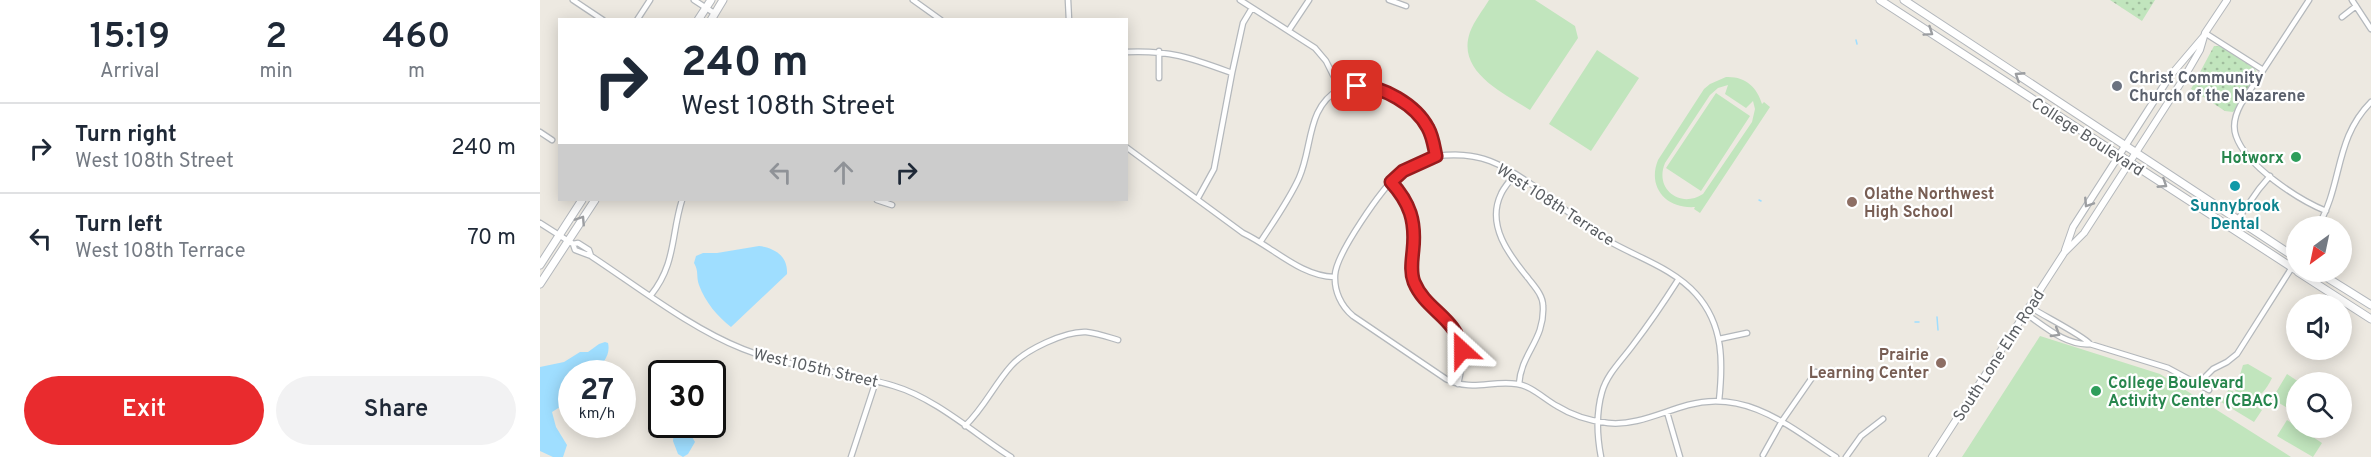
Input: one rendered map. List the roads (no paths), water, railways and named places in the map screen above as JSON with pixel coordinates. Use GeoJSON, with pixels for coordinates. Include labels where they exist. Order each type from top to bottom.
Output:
{"type":"FeatureCollection","features":[{"type":"Feature","properties":{"kind":"main road"},"geometry":{"type":"LineString","coordinates":[[699,18],[711,0]]}},
{"type":"Feature","properties":{"kind":"main road"},"geometry":{"type":"LineString","coordinates":[[712,16],[723,0]]}},
{"type":"Feature","properties":{"kind":"main road","name":"College Boulevard"},"geometry":{"type":"LineString","coordinates":[[1880,0],[2129,163],[2286,260]]}},
{"type":"Feature","properties":{"kind":"main road","name":"College Boulevard"},"geometry":{"type":"LineString","coordinates":[[1904,0],[2238,219],[2286,258]]}},
{"type":"Feature","properties":{"kind":"main road"},"geometry":{"type":"LineString","coordinates":[[540,266],[581,201]]}},
{"type":"Feature","properties":{"kind":"main road"},"geometry":{"type":"LineString","coordinates":[[540,284],[571,242],[593,201]]}},
{"type":"Feature","properties":{"kind":"main road","name":"College Boulevard"},"geometry":{"type":"LineString","coordinates":[[2319,282],[2371,319]]}},
{"type":"Feature","properties":{"kind":"main road"},"geometry":{"type":"LineString","coordinates":[[2334,282],[2371,305]]}},
{"type":"Feature","properties":{"kind":"street"},"geometry":{"type":"LineString","coordinates":[[573,0],[600,18]]}},
{"type":"Feature","properties":{"kind":"street"},"geometry":{"type":"LineString","coordinates":[[638,18],[650,0]]}},
{"type":"Feature","properties":{"kind":"street"},"geometry":{"type":"LineString","coordinates":[[693,0],[706,8],[712,16]]}},
{"type":"Feature","properties":{"kind":"street"},"geometry":{"type":"LineString","coordinates":[[913,0],[938,18]]}},
{"type":"Feature","properties":{"kind":"street"},"geometry":{"type":"LineString","coordinates":[[1068,0],[1069,18]]}},
{"type":"Feature","properties":{"kind":"street"},"geometry":{"type":"LineString","coordinates":[[1240,0],[1311,45],[1322,56],[1340,89]]}},
{"type":"Feature","properties":{"kind":"street"},"geometry":{"type":"LineString","coordinates":[[1289,30],[1309,0]]}},
{"type":"Feature","properties":{"kind":"street"},"geometry":{"type":"LineString","coordinates":[[1389,0],[1406,6]]}},
{"type":"Feature","properties":{"kind":"street","name":"South Lone Elm Road"},"geometry":{"type":"LineString","coordinates":[[2064,253],[2073,227],[2170,76],[2205,34],[2227,0]]}},
{"type":"Feature","properties":{"kind":"street"},"geometry":{"type":"LineString","coordinates":[[2309,0],[2237,112],[2235,128],[2242,147],[2270,176],[2306,202],[2326,211]]}},
{"type":"Feature","properties":{"kind":"street"},"geometry":{"type":"LineString","coordinates":[[2352,0],[2371,29]]}},
{"type":"Feature","properties":{"kind":"street"},"geometry":{"type":"LineString","coordinates":[[2342,17],[2356,6]]}},
{"type":"Feature","properties":{"kind":"street"},"geometry":{"type":"LineString","coordinates":[[1198,198],[1214,169],[1243,23],[1252,8]]}},
{"type":"Feature","properties":{"kind":"street"},"geometry":{"type":"LineString","coordinates":[[2205,34],[2263,70]]}},
{"type":"Feature","properties":{"kind":"street","name":"South Lone Elm Road"},"geometry":{"type":"LineString","coordinates":[[1932,457],[2064,253],[2084,233],[2182,81],[2200,50],[2205,34]]}},
{"type":"Feature","properties":{"kind":"street"},"geometry":{"type":"LineString","coordinates":[[1128,52],[1159,51],[1182,55],[1232,73]]}},
{"type":"Feature","properties":{"kind":"street"},"geometry":{"type":"LineString","coordinates":[[1159,51],[1159,78]]}},
{"type":"Feature","properties":{"kind":"street"},"geometry":{"type":"LineString","coordinates":[[1261,241],[1292,193],[1300,176],[1316,113],[1325,100],[1340,89],[1357,86],[1371,87],[1386,92],[1412,109],[1428,128],[1436,156],[1403,171],[1391,182],[1339,259],[1335,276],[1338,294],[1349,314],[1446,379],[1458,384],[1472,387],[1519,384],[1577,417],[1627,423],[1689,404],[1719,401],[1738,403],[1771,414],[1836,457]]}},
{"type":"Feature","properties":{"kind":"street"},"geometry":{"type":"LineString","coordinates":[[2323,216],[2348,134],[2354,120],[2371,102]]}},
{"type":"Feature","properties":{"kind":"street"},"geometry":{"type":"LineString","coordinates":[[540,132],[552,140]]}},
{"type":"Feature","properties":{"kind":"street"},"geometry":{"type":"LineString","coordinates":[[1128,148],[1243,232],[1309,272],[1335,276]]}},
{"type":"Feature","properties":{"kind":"street","name":"West 108th Terrace"},"geometry":{"type":"LineString","coordinates":[[1436,156],[1464,155],[1482,158],[1497,164],[1608,240],[1639,255],[1696,294],[1718,332],[1723,363],[1719,401]]}},
{"type":"Feature","properties":{"kind":"street"},"geometry":{"type":"LineString","coordinates":[[1514,175],[1501,194],[1497,207],[1500,239],[1538,291],[1543,302],[1544,321],[1536,344],[1524,361],[1519,384]]}},
{"type":"Feature","properties":{"kind":"street"},"geometry":{"type":"LineString","coordinates":[[2238,219],[2270,176]]}},
{"type":"Feature","properties":{"kind":"street"},"geometry":{"type":"LineString","coordinates":[[1391,182],[1408,205],[1414,222],[1411,272],[1414,282],[1424,301],[1450,323],[1461,345],[1463,365],[1458,384]]}},
{"type":"Feature","properties":{"kind":"street"},"geometry":{"type":"LineString","coordinates":[[651,295],[668,268],[682,201]]}},
{"type":"Feature","properties":{"kind":"street"},"geometry":{"type":"LineString","coordinates":[[880,201],[892,205]]}},
{"type":"Feature","properties":{"kind":"street","name":"West 105th Street"},"geometry":{"type":"LineString","coordinates":[[540,223],[571,242],[575,250],[591,256],[711,333],[743,350],[876,381],[911,392],[1011,457]]}},
{"type":"Feature","properties":{"kind":"street"},"geometry":{"type":"LineString","coordinates":[[1601,457],[1598,421],[1602,391],[1678,280]]}},
{"type":"Feature","properties":{"kind":"street"},"geometry":{"type":"LineString","coordinates":[[2199,383],[2213,369],[2237,354],[2286,281]]}},
{"type":"Feature","properties":{"kind":"street"},"geometry":{"type":"LineString","coordinates":[[1543,302],[1549,300]]}},
{"type":"Feature","properties":{"kind":"street"},"geometry":{"type":"LineString","coordinates":[[2030,307],[2086,338],[2090,344]]}},
{"type":"Feature","properties":{"kind":"street"},"geometry":{"type":"LineString","coordinates":[[2025,313],[2070,341],[2081,345],[2090,344],[2161,366],[2209,390]]}},
{"type":"Feature","properties":{"kind":"street"},"geometry":{"type":"LineString","coordinates":[[965,426],[977,415],[1011,365],[1030,351],[1079,332],[1095,333],[1118,340]]}},
{"type":"Feature","properties":{"kind":"street"},"geometry":{"type":"LineString","coordinates":[[1719,339],[1747,333]]}},
{"type":"Feature","properties":{"kind":"street"},"geometry":{"type":"LineString","coordinates":[[1763,455],[1782,421],[1815,372]]}},
{"type":"Feature","properties":{"kind":"street"},"geometry":{"type":"LineString","coordinates":[[851,457],[876,381]]}},
{"type":"Feature","properties":{"kind":"street"},"geometry":{"type":"LineString","coordinates":[[1667,412],[1680,457]]}},
{"type":"Feature","properties":{"kind":"street"},"geometry":{"type":"LineString","coordinates":[[1846,457],[1862,436],[1883,419]]}},
{"type":"Feature","properties":{"kind":"water"},"geometry":{"type":"Polygon","coordinates":[[[759,246],[775,251],[783,258],[787,274],[731,327],[712,309],[702,291],[694,263],[696,256],[703,253],[759,246]]]}},
{"type":"Feature","properties":{"kind":"water"},"geometry":{"type":"Polygon","coordinates":[[[608,343],[605,360],[567,360],[580,352],[588,352],[599,344],[608,343]]]}},
{"type":"Feature","properties":{"kind":"water"},"geometry":{"type":"Polygon","coordinates":[[[558,363],[558,408],[552,412],[558,438],[563,438],[567,445],[563,457],[553,457],[540,451],[540,367],[558,363]]]}},
{"type":"Feature","properties":{"kind":"water"},"geometry":{"type":"Polygon","coordinates":[[[673,438],[693,438],[695,442],[688,454],[683,457],[678,454],[673,438]]]}},
{"type":"Feature","properties":{"kind":"waterway"},"geometry":{"type":"LineString","coordinates":[[1856,40],[1857,44]]}},
{"type":"Feature","properties":{"kind":"waterway"},"geometry":{"type":"LineString","coordinates":[[1937,317],[1938,330]]}},
{"type":"Feature","properties":{"kind":"place","name":"Christ Community Church of the Nazarene"},"geometry":{"type":"Point","coordinates":[2117,86]}},
{"type":"Feature","properties":{"kind":"place","name":"Hotworx"},"geometry":{"type":"Point","coordinates":[2296,157]}},
{"type":"Feature","properties":{"kind":"place","name":"Sunnybrook Dental"},"geometry":{"type":"Point","coordinates":[2235,186]}},
{"type":"Feature","properties":{"kind":"place","name":"Olathe Northwest High School"},"geometry":{"type":"Point","coordinates":[1852,202]}},
{"type":"Feature","properties":{"kind":"place","name":"Prairie Learning Center"},"geometry":{"type":"Point","coordinates":[1941,363]}},
{"type":"Feature","properties":{"kind":"place","name":"College Boulevard Activity Center (CBAC)"},"geometry":{"type":"Point","coordinates":[2096,391]}}]}
